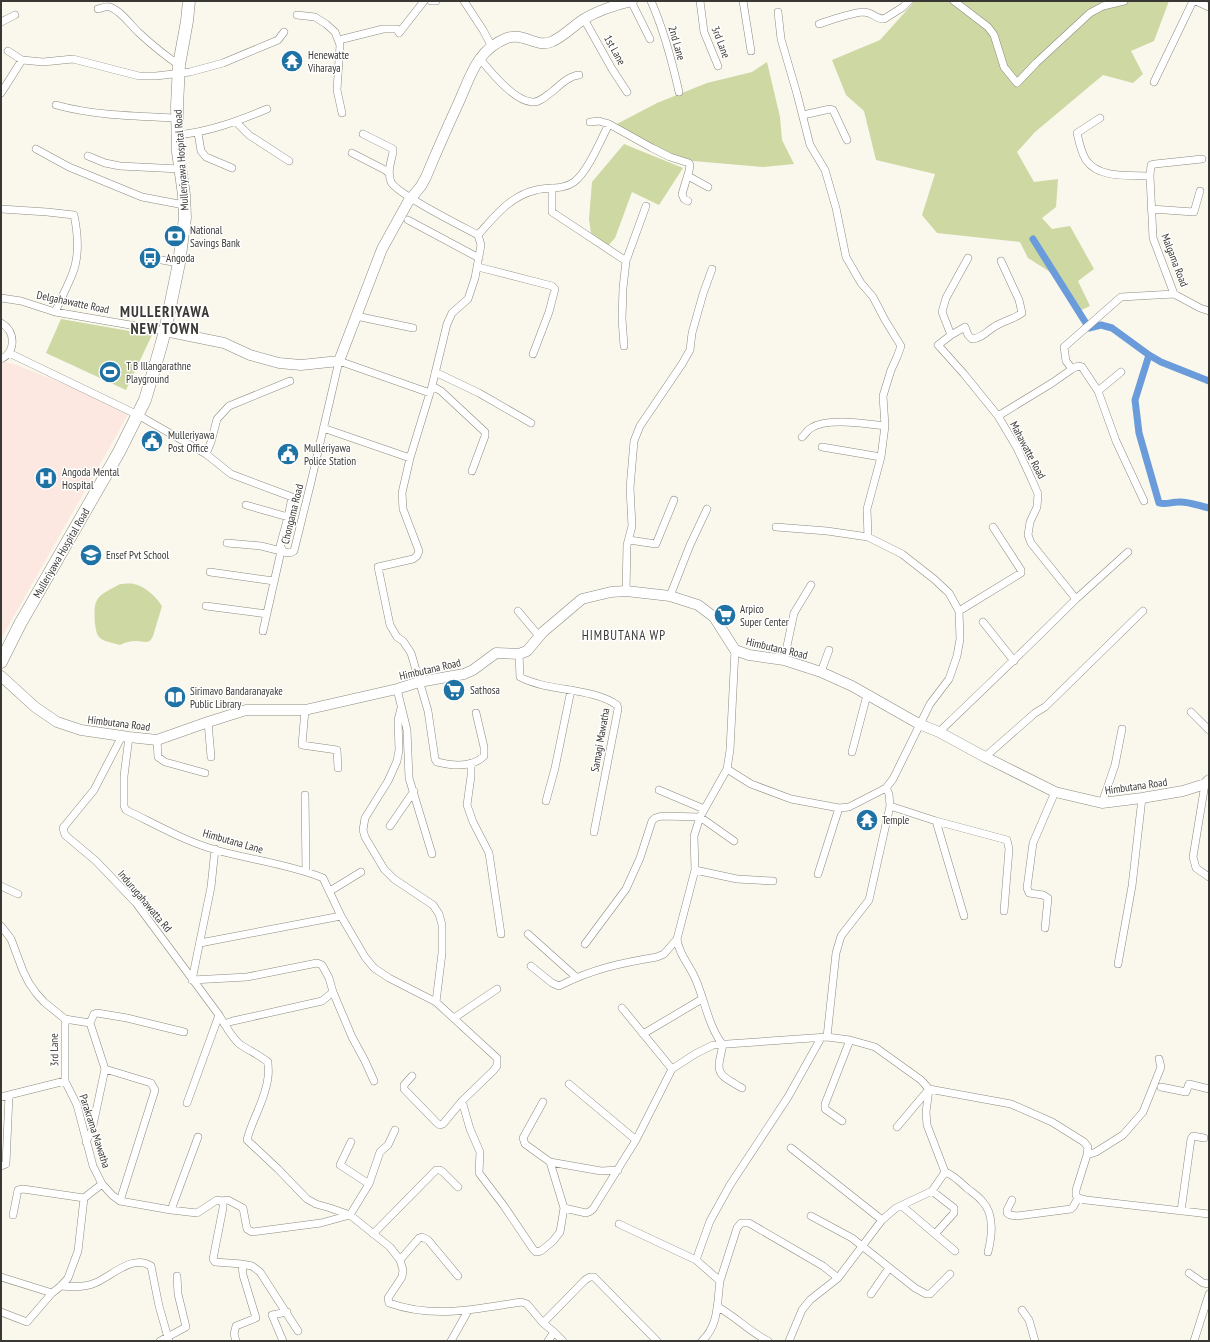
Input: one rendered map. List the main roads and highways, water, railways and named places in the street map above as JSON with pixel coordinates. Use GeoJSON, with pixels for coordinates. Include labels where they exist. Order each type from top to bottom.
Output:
{"type":"FeatureCollection","features":[{"type":"Feature","properties":{"kind":"main road","name":"Mulleriyawa Hospital Road"},"geometry":{"type":"LineString","coordinates":[[1,662],[20,624],[119,452],[138,415],[145,400],[165,331],[179,263],[185,218],[177,135],[177,118],[179,69],[189,1]]}},
{"type":"Feature","properties":{"kind":"waterway"},"geometry":{"type":"LineString","coordinates":[[1033,239],[1089,328],[1101,325],[1112,328],[1161,362],[1209,381]]}},
{"type":"Feature","properties":{"kind":"waterway"},"geometry":{"type":"LineString","coordinates":[[1149,355],[1135,400],[1139,433],[1159,503],[1186,502],[1209,508]]}},
{"type":"Feature","properties":{"kind":"place","name":"Henewatte Viharaya"},"geometry":{"type":"Point","coordinates":[292,61]}},
{"type":"Feature","properties":{"kind":"place","name":"National Savings Bank"},"geometry":{"type":"Point","coordinates":[175,236]}},
{"type":"Feature","properties":{"kind":"place","name":"Angoda"},"geometry":{"type":"Point","coordinates":[150,258]}},
{"type":"Feature","properties":{"kind":"place","name":"T B Illangarathne Playground"},"geometry":{"type":"Point","coordinates":[110,372]}},
{"type":"Feature","properties":{"kind":"place","name":"Mulleriyawa Post Office"},"geometry":{"type":"Point","coordinates":[152,441]}},
{"type":"Feature","properties":{"kind":"place","name":"Mulleriyawa Police Station"},"geometry":{"type":"Point","coordinates":[288,454]}},
{"type":"Feature","properties":{"kind":"place","name":"Angoda Mental Hospital"},"geometry":{"type":"Point","coordinates":[46,478]}},
{"type":"Feature","properties":{"kind":"place","name":"Ensef Pvt School"},"geometry":{"type":"Point","coordinates":[91,555]}},
{"type":"Feature","properties":{"kind":"place","name":"Arpico Super Center"},"geometry":{"type":"Point","coordinates":[725,615]}},
{"type":"Feature","properties":{"kind":"place","name":"Sathosa"},"geometry":{"type":"Point","coordinates":[454,690]}},
{"type":"Feature","properties":{"kind":"place","name":"Sirimavo Bandaranayake Public Library"},"geometry":{"type":"Point","coordinates":[175,697]}},
{"type":"Feature","properties":{"kind":"place","name":"Temple"},"geometry":{"type":"Point","coordinates":[867,820]}},
{"type":"Feature","properties":{"kind":"district","name":"MULLERIYAWA NEW TOWN"},"geometry":{"type":"Point","coordinates":[165,320]}},
{"type":"Feature","properties":{"kind":"district","name":"HIMBUTANA WP"},"geometry":{"type":"Point","coordinates":[624,635]}}]}
